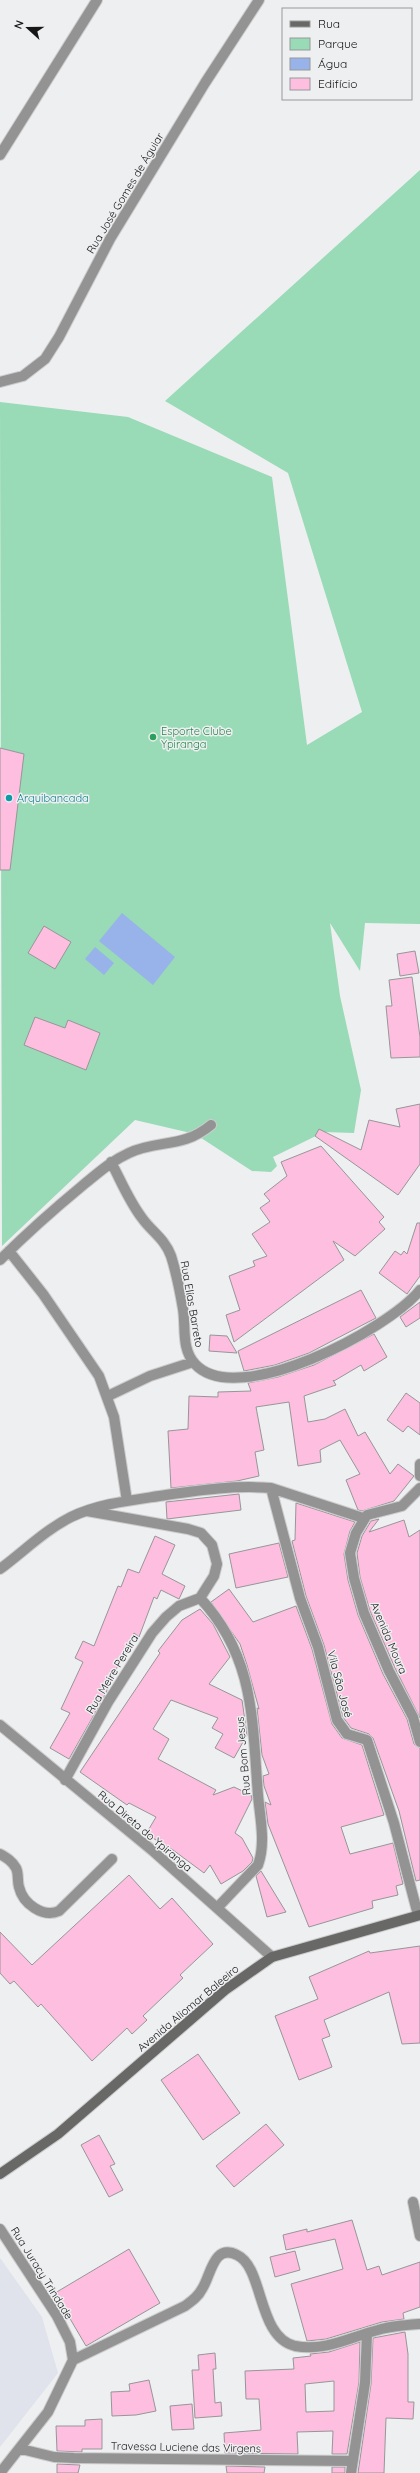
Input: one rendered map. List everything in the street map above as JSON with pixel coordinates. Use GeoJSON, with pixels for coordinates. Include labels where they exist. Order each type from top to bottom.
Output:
{"type":"FeatureCollection","features":[{"type":"Feature","properties":{"kind":"main road","name":"Avenida Aliomar Baleeiro"},"geometry":{"type":"LineString","coordinates":[[0,2174],[58,2134],[226,1990],[272,1957],[419,1915]]}},
{"type":"Feature","properties":{"kind":"street"},"geometry":{"type":"LineString","coordinates":[[0,155],[97,0]]}},
{"type":"Feature","properties":{"kind":"street","name":"Rua José Gomes de Águiar"},"geometry":{"type":"LineString","coordinates":[[0,382],[23,376],[45,359],[59,337],[110,239],[205,83],[259,0]]}},
{"type":"Feature","properties":{"kind":"street"},"geometry":{"type":"LineString","coordinates":[[0,1260],[111,1162],[138,1149],[183,1142],[199,1136],[211,1125]]}},
{"type":"Feature","properties":{"kind":"street","name":"Rua Elías Barreto"},"geometry":{"type":"LineString","coordinates":[[111,1162],[142,1218],[158,1234],[170,1254],[183,1310],[188,1351],[193,1362],[201,1370],[222,1377],[246,1378],[283,1370],[323,1355],[394,1313],[420,1290]]}},
{"type":"Feature","properties":{"kind":"street"},"geometry":{"type":"LineString","coordinates":[[9,1251],[79,1346],[99,1376],[108,1396],[114,1417],[127,1501]]}},
{"type":"Feature","properties":{"kind":"street"},"geometry":{"type":"LineString","coordinates":[[108,1396],[150,1376],[193,1362]]}},
{"type":"Feature","properties":{"kind":"street"},"geometry":{"type":"LineString","coordinates":[[420,1464],[420,1476]]}},
{"type":"Feature","properties":{"kind":"street"},"geometry":{"type":"LineString","coordinates":[[0,1569],[51,1530],[87,1511],[127,1501],[234,1487],[271,1488],[363,1518],[372,1512],[402,1506],[420,1488]]}},
{"type":"Feature","properties":{"kind":"street","name":"Vila São José"},"geometry":{"type":"LineString","coordinates":[[271,1488],[300,1598],[318,1647],[337,1720],[347,1734],[367,1740],[394,1823],[419,1915]]}},
{"type":"Feature","properties":{"kind":"street"},"geometry":{"type":"LineString","coordinates":[[87,1511],[188,1529],[201,1533],[212,1545],[217,1564],[214,1576],[200,1598]]}},
{"type":"Feature","properties":{"kind":"street","name":"Avenida Moura"},"geometry":{"type":"LineString","coordinates":[[363,1518],[350,1553],[354,1578],[364,1613],[389,1671],[413,1717],[420,1742]]}},
{"type":"Feature","properties":{"kind":"street","name":"Rua Meire Pereira"},"geometry":{"type":"LineString","coordinates":[[66,1780],[108,1702],[152,1633],[166,1617],[180,1606],[200,1598]]}},
{"type":"Feature","properties":{"kind":"street","name":"Rua Bom Jesus"},"geometry":{"type":"LineString","coordinates":[[200,1598],[232,1640],[245,1679],[254,1733],[262,1835],[261,1856],[258,1865],[217,1908]]}},
{"type":"Feature","properties":{"kind":"street","name":"Rua Direta do Ypiranga"},"geometry":{"type":"LineString","coordinates":[[0,1725],[153,1852],[272,1957]]}},
{"type":"Feature","properties":{"kind":"street"},"geometry":{"type":"LineString","coordinates":[[0,1854],[13,1863],[18,1870],[18,1887],[23,1896],[37,1910],[52,1914],[59,1910],[112,1859]]}},
{"type":"Feature","properties":{"kind":"street"},"geometry":{"type":"LineString","coordinates":[[413,2202],[420,2236]]}},
{"type":"Feature","properties":{"kind":"street","name":"Rua Juracy Trindade"},"geometry":{"type":"LineString","coordinates":[[0,2229],[57,2316],[70,2342],[74,2360]]}},
{"type":"Feature","properties":{"kind":"street"},"geometry":{"type":"LineString","coordinates":[[0,2473],[21,2449],[48,2412],[74,2360],[195,2300],[203,2288],[214,2260],[221,2253],[229,2252],[243,2258],[254,2276],[274,2332],[283,2341],[295,2346],[314,2348],[347,2341],[379,2330],[420,2324]]}},
{"type":"Feature","properties":{"kind":"street"},"geometry":{"type":"LineString","coordinates":[[351,2473],[365,2390],[367,2334]]}},
{"type":"Feature","properties":{"kind":"street","name":"Travessa Luciene das Virgens"},"geometry":{"type":"LineString","coordinates":[[21,2449],[54,2457],[74,2458],[352,2461]]}},
{"type":"Feature","properties":{"kind":"shaded area"},"geometry":{"type":"Polygon","coordinates":[[[0,2258],[42,2317],[58,2373],[0,2447],[0,2258]]]}},
{"type":"Feature","properties":{"kind":"green space","name":"Esporte Clube Ypiranga"},"geometry":{"type":"Polygon","coordinates":[[[420,170],[420,924],[365,923],[360,971],[330,923],[340,996],[361,1090],[354,1133],[324,1132],[273,1157],[277,1166],[271,1172],[252,1171],[195,1134],[135,1120],[2,1246],[0,402],[128,417],[272,477],[307,745],[362,712],[288,473],[165,401],[420,170]]]}},
{"type":"Feature","properties":{"kind":"water"},"geometry":{"type":"Polygon","coordinates":[[[122,913],[175,957],[153,985],[99,941],[122,913]]]}},
{"type":"Feature","properties":{"kind":"water"},"geometry":{"type":"Polygon","coordinates":[[[95,947],[114,963],[104,975],[85,959],[95,947]]]}},
{"type":"Feature","properties":{"kind":"building","name":"Arquibancada"},"geometry":{"type":"Polygon","coordinates":[[[0,748],[24,754],[10,870],[0,870],[0,748]]]}},
{"type":"Feature","properties":{"kind":"building"},"geometry":{"type":"Polygon","coordinates":[[[44,926],[71,942],[55,969],[28,953],[44,926]]]}},
{"type":"Feature","properties":{"kind":"building"},"geometry":{"type":"Polygon","coordinates":[[[415,951],[419,973],[400,976],[397,954],[415,951]]]}},
{"type":"Feature","properties":{"kind":"building"},"geometry":{"type":"Polygon","coordinates":[[[412,977],[420,1037],[420,1057],[391,1058],[386,1006],[392,1006],[389,980],[412,977]]]}},
{"type":"Feature","properties":{"kind":"building"},"geometry":{"type":"Polygon","coordinates":[[[35,1017],[65,1028],[68,1020],[100,1033],[86,1070],[24,1045],[35,1017]]]}},
{"type":"Feature","properties":{"kind":"building"},"geometry":{"type":"Polygon","coordinates":[[[420,1104],[420,1164],[398,1195],[315,1136],[319,1129],[361,1150],[369,1120],[400,1127],[396,1109],[420,1104]]]}},
{"type":"Feature","properties":{"kind":"building"},"geometry":{"type":"Polygon","coordinates":[[[321,1146],[384,1217],[379,1222],[385,1229],[355,1256],[333,1241],[344,1260],[234,1342],[226,1315],[240,1310],[229,1276],[255,1266],[253,1261],[267,1256],[252,1234],[270,1222],[260,1208],[270,1201],[264,1194],[287,1176],[281,1162],[321,1146]]]}},
{"type":"Feature","properties":{"kind":"building"},"geometry":{"type":"Polygon","coordinates":[[[417,1223],[420,1223],[420,1276],[407,1294],[379,1273],[395,1251],[401,1255],[404,1251],[407,1254],[417,1223]]]}},
{"type":"Feature","properties":{"kind":"building"},"geometry":{"type":"Polygon","coordinates":[[[361,1290],[376,1318],[309,1353],[275,1365],[244,1371],[238,1351],[361,1290]]]}},
{"type":"Feature","properties":{"kind":"building"},"geometry":{"type":"Polygon","coordinates":[[[420,1302],[420,1318],[406,1327],[400,1317],[420,1302]]]}},
{"type":"Feature","properties":{"kind":"building"},"geometry":{"type":"Polygon","coordinates":[[[374,1334],[387,1357],[364,1371],[361,1365],[334,1381],[333,1380],[336,1385],[304,1396],[308,1422],[325,1419],[345,1409],[358,1436],[365,1432],[390,1474],[398,1464],[414,1476],[394,1501],[362,1511],[358,1510],[346,1480],[360,1474],[340,1440],[320,1450],[321,1462],[298,1466],[289,1402],[256,1407],[264,1450],[255,1452],[259,1476],[237,1481],[171,1488],[168,1431],[188,1429],[189,1396],[218,1397],[218,1392],[251,1391],[248,1383],[278,1377],[314,1365],[374,1334]]]}},
{"type":"Feature","properties":{"kind":"building"},"geometry":{"type":"Polygon","coordinates":[[[210,1335],[227,1336],[237,1353],[209,1351],[210,1335]]]}},
{"type":"Feature","properties":{"kind":"building"},"geometry":{"type":"Polygon","coordinates":[[[406,1393],[420,1403],[420,1435],[408,1426],[403,1432],[387,1420],[406,1393]]]}},
{"type":"Feature","properties":{"kind":"building"},"geometry":{"type":"Polygon","coordinates":[[[239,1494],[241,1510],[167,1519],[166,1502],[239,1494]]]}},
{"type":"Feature","properties":{"kind":"building"},"geometry":{"type":"Polygon","coordinates":[[[296,1503],[355,1522],[350,1531],[344,1554],[348,1580],[358,1615],[383,1674],[407,1719],[414,1744],[420,1748],[420,1880],[416,1881],[399,1811],[373,1738],[369,1734],[351,1728],[343,1717],[324,1645],[306,1596],[292,1541],[295,1540],[296,1503]]]}},
{"type":"Feature","properties":{"kind":"building"},"geometry":{"type":"Polygon","coordinates":[[[379,1519],[369,1532],[404,1520],[409,1537],[420,1530],[420,1718],[395,1668],[370,1611],[360,1577],[357,1553],[362,1536],[371,1521],[379,1519]]]}},
{"type":"Feature","properties":{"kind":"building"},"geometry":{"type":"Polygon","coordinates":[[[155,1536],[175,1545],[162,1574],[185,1586],[179,1599],[161,1590],[157,1599],[154,1597],[139,1637],[134,1633],[126,1655],[123,1654],[104,1697],[69,1759],[50,1748],[70,1713],[61,1709],[83,1662],[75,1658],[83,1641],[94,1646],[118,1586],[121,1587],[128,1569],[139,1573],[155,1536]]]}},
{"type":"Feature","properties":{"kind":"building"},"geometry":{"type":"Polygon","coordinates":[[[279,1543],[288,1577],[236,1588],[229,1554],[279,1543]]]}},
{"type":"Feature","properties":{"kind":"building"},"geometry":{"type":"Polygon","coordinates":[[[229,1589],[253,1622],[296,1606],[312,1649],[332,1724],[342,1738],[362,1745],[384,1815],[341,1827],[350,1854],[393,1843],[403,1884],[396,1886],[398,1895],[372,1901],[373,1908],[309,1927],[268,1824],[265,1802],[271,1805],[264,1786],[263,1776],[269,1774],[262,1755],[257,1708],[259,1709],[247,1665],[240,1644],[211,1602],[229,1589]]]}},
{"type":"Feature","properties":{"kind":"building"},"geometry":{"type":"Polygon","coordinates":[[[200,1609],[213,1624],[230,1657],[209,1684],[242,1700],[247,1735],[234,1758],[215,1748],[223,1734],[212,1728],[218,1718],[171,1700],[153,1729],[169,1739],[158,1759],[216,1790],[213,1795],[234,1787],[251,1795],[252,1799],[235,1833],[242,1838],[253,1858],[252,1862],[243,1871],[221,1884],[210,1865],[204,1873],[173,1850],[146,1834],[156,1817],[129,1803],[127,1805],[80,1772],[160,1653],[158,1651],[182,1620],[200,1609]]]}},
{"type":"Feature","properties":{"kind":"building"},"geometry":{"type":"Polygon","coordinates":[[[261,1871],[286,1912],[267,1917],[256,1876],[261,1871]]]}},
{"type":"Feature","properties":{"kind":"building"},"geometry":{"type":"Polygon","coordinates":[[[129,1875],[160,1909],[172,1898],[213,1944],[180,1975],[183,1978],[143,2016],[147,2020],[132,2034],[127,2028],[92,2061],[41,2004],[38,2007],[14,1981],[10,1984],[0,1973],[0,1932],[32,1965],[129,1875]]]}},
{"type":"Feature","properties":{"kind":"building"},"geometry":{"type":"Polygon","coordinates":[[[420,1946],[420,2043],[402,2044],[389,1992],[324,2020],[330,2036],[322,2039],[332,2067],[299,2080],[275,2016],[318,1999],[309,1977],[369,1951],[370,1953],[420,1946]]]}},
{"type":"Feature","properties":{"kind":"building"},"geometry":{"type":"Polygon","coordinates":[[[198,2054],[240,2113],[203,2140],[161,2080],[198,2054]]]}},
{"type":"Feature","properties":{"kind":"building"},"geometry":{"type":"Polygon","coordinates":[[[266,2124],[284,2145],[234,2187],[216,2166],[266,2124]]]}},
{"type":"Feature","properties":{"kind":"building"},"geometry":{"type":"Polygon","coordinates":[[[99,2135],[115,2164],[110,2166],[123,2190],[109,2197],[81,2145],[99,2135]]]}},
{"type":"Feature","properties":{"kind":"building"},"geometry":{"type":"Polygon","coordinates":[[[352,2220],[367,2270],[379,2266],[382,2275],[420,2262],[420,2307],[403,2313],[404,2319],[382,2322],[326,2339],[307,2341],[291,2284],[343,2269],[335,2239],[286,2250],[283,2235],[307,2229],[307,2232],[352,2220]]]}},
{"type":"Feature","properties":{"kind":"building"},"geometry":{"type":"Polygon","coordinates":[[[129,2249],[160,2303],[86,2346],[55,2293],[129,2249]]]}},
{"type":"Feature","properties":{"kind":"building"},"geometry":{"type":"Polygon","coordinates":[[[295,2251],[300,2270],[275,2277],[270,2257],[295,2251]]]}},
{"type":"Feature","properties":{"kind":"building"},"geometry":{"type":"Polygon","coordinates":[[[405,2332],[408,2354],[408,2402],[414,2402],[413,2419],[386,2418],[384,2473],[358,2473],[371,2384],[373,2338],[405,2332]]]}},
{"type":"Feature","properties":{"kind":"building"},"geometry":{"type":"Polygon","coordinates":[[[360,2342],[359,2382],[347,2454],[332,2454],[333,2431],[297,2432],[298,2454],[225,2453],[224,2433],[261,2430],[259,2399],[246,2399],[245,2371],[294,2369],[293,2358],[329,2352],[360,2342]],[[334,2381],[305,2384],[306,2412],[334,2411],[334,2381]]]}},
{"type":"Feature","properties":{"kind":"building"},"geometry":{"type":"Polygon","coordinates":[[[215,2353],[216,2369],[213,2369],[215,2403],[221,2402],[222,2416],[195,2418],[192,2370],[199,2370],[198,2355],[215,2353]]]}},
{"type":"Feature","properties":{"kind":"building"},"geometry":{"type":"Polygon","coordinates":[[[149,2380],[156,2411],[136,2415],[112,2416],[111,2392],[130,2391],[129,2384],[149,2380]]]}},
{"type":"Feature","properties":{"kind":"building"},"geometry":{"type":"Polygon","coordinates":[[[192,2404],[194,2429],[172,2430],[170,2406],[192,2404]]]}},
{"type":"Feature","properties":{"kind":"building"},"geometry":{"type":"Polygon","coordinates":[[[102,2419],[102,2449],[82,2449],[82,2452],[57,2451],[56,2426],[85,2426],[85,2420],[102,2419]]]}},
{"type":"Feature","properties":{"kind":"building"},"geometry":{"type":"Polygon","coordinates":[[[57,2464],[80,2465],[78,2473],[57,2473],[57,2464]]]}},
{"type":"Feature","properties":{"kind":"building"},"geometry":{"type":"Polygon","coordinates":[[[226,2466],[265,2467],[264,2473],[227,2473],[226,2466]]]}},
{"type":"Feature","properties":{"kind":"building"},"geometry":{"type":"Polygon","coordinates":[[[332,2467],[345,2467],[345,2473],[332,2473],[332,2467]]]}},
{"type":"Feature","properties":{"kind":"place","name":"Esporte Clube Ypiranga"},"geometry":{"type":"Point","coordinates":[153,737]}},
{"type":"Feature","properties":{"kind":"place","name":"Arquibancada"},"geometry":{"type":"Point","coordinates":[9,798]}}]}
